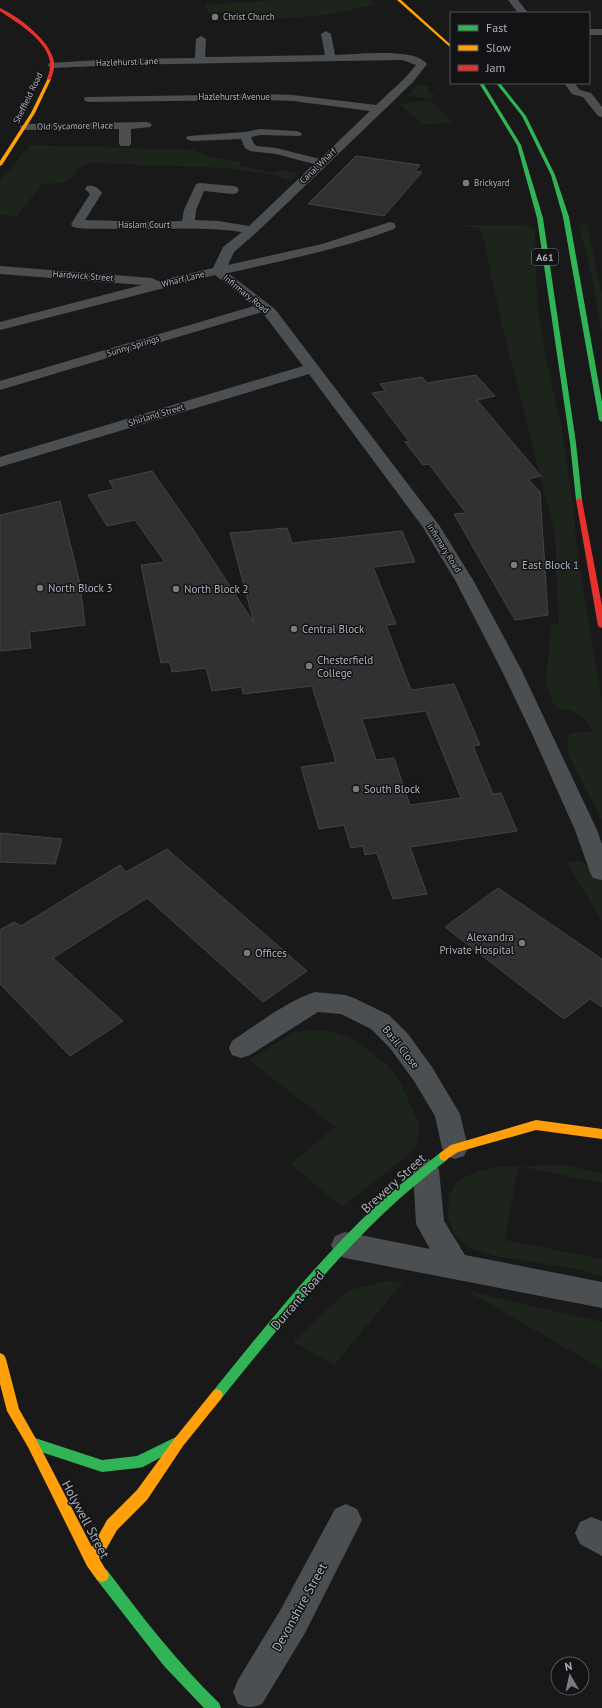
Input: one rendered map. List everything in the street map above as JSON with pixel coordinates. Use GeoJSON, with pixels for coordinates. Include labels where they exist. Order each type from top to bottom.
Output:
{"type":"FeatureCollection","features":[{"type":"Feature","properties":{"kind":"main road"},"geometry":{"type":"LineString","coordinates":[[399,0],[450,46]]}},
{"type":"Feature","properties":{"kind":"main road","name":"Sheffield Road"},"geometry":{"type":"LineString","coordinates":[[0,9],[41,42],[51,57],[53,65],[52,72],[26,127],[0,164]]}},
{"type":"Feature","properties":{"kind":"main road","name":"A61"},"geometry":{"type":"LineString","coordinates":[[482,84],[519,145],[540,218],[573,443],[581,515],[602,626]]}},
{"type":"Feature","properties":{"kind":"main road","name":"A61"},"geometry":{"type":"LineString","coordinates":[[499,84],[527,123],[553,175],[564,210],[602,420]]}},
{"type":"Feature","properties":{"kind":"main road","name":"Brewery Street"},"geometry":{"type":"LineString","coordinates":[[345,1246],[414,1178],[454,1148],[536,1125],[602,1134]]}},
{"type":"Feature","properties":{"kind":"main road","name":"Durrant Road"},"geometry":{"type":"LineString","coordinates":[[92,1561],[112,1525],[142,1495],[179,1442],[271,1329],[345,1246]]}},
{"type":"Feature","properties":{"kind":"main road","name":"Holywell Street"},"geometry":{"type":"LineString","coordinates":[[0,1359],[13,1411],[32,1443],[92,1561],[136,1621],[206,1705]]}},
{"type":"Feature","properties":{"kind":"main road"},"geometry":{"type":"LineString","coordinates":[[0,1404],[13,1411]]}},
{"type":"Feature","properties":{"kind":"main road","name":"Durrant Road"},"geometry":{"type":"LineString","coordinates":[[32,1443],[102,1466],[138,1462],[179,1442]]}},
{"type":"Feature","properties":{"kind":"street"},"geometry":{"type":"LineString","coordinates":[[504,9],[518,7]]}},
{"type":"Feature","properties":{"kind":"street"},"geometry":{"type":"LineString","coordinates":[[590,32],[602,32]]}},
{"type":"Feature","properties":{"kind":"street"},"geometry":{"type":"LineString","coordinates":[[326,34],[331,58]]}},
{"type":"Feature","properties":{"kind":"street"},"geometry":{"type":"LineString","coordinates":[[200,60],[201,39]]}},
{"type":"Feature","properties":{"kind":"street","name":"Hazlehurst Lane"},"geometry":{"type":"LineString","coordinates":[[53,65],[200,60],[402,57],[416,60],[422,64]]}},
{"type":"Feature","properties":{"kind":"street","name":"Canal Wharf"},"geometry":{"type":"LineString","coordinates":[[218,271],[228,250],[252,230],[379,109],[422,64]]}},
{"type":"Feature","properties":{"kind":"street"},"geometry":{"type":"LineString","coordinates":[[570,84],[576,92],[586,95],[602,114]]}},
{"type":"Feature","properties":{"kind":"street"},"geometry":{"type":"LineString","coordinates":[[585,84],[592,92],[586,95]]}},
{"type":"Feature","properties":{"kind":"street","name":"Hazlehurst Avenue"},"geometry":{"type":"LineString","coordinates":[[89,99],[265,96],[379,109]]}},
{"type":"Feature","properties":{"kind":"street","name":"Old Sycamore Place"},"geometry":{"type":"LineString","coordinates":[[125,125],[125,144]]}},
{"type":"Feature","properties":{"kind":"street","name":"Old Sycamore Place"},"geometry":{"type":"LineString","coordinates":[[26,127],[146,125]]}},
{"type":"Feature","properties":{"kind":"street"},"geometry":{"type":"LineString","coordinates":[[192,138],[245,135],[260,132],[296,134]]}},
{"type":"Feature","properties":{"kind":"street"},"geometry":{"type":"LineString","coordinates":[[245,135],[249,146],[254,149],[276,150],[322,163]]}},
{"type":"Feature","properties":{"kind":"street"},"geometry":{"type":"LineString","coordinates":[[244,155],[254,149]]}},
{"type":"Feature","properties":{"kind":"street"},"geometry":{"type":"LineString","coordinates":[[188,224],[190,210],[200,187],[233,190]]}},
{"type":"Feature","properties":{"kind":"street","name":"Haslam Court"},"geometry":{"type":"LineString","coordinates":[[91,189],[96,193],[77,224],[152,226],[188,224],[218,225],[252,230]]}},
{"type":"Feature","properties":{"kind":"street","name":"Wharf Lane"},"geometry":{"type":"LineString","coordinates":[[0,326],[218,271],[266,261],[361,236],[390,226]]}},
{"type":"Feature","properties":{"kind":"street","name":"Hardwick Street"},"geometry":{"type":"LineString","coordinates":[[0,270],[133,280],[165,284]]}},
{"type":"Feature","properties":{"kind":"street","name":"Infirmary Road"},"geometry":{"type":"LineString","coordinates":[[218,271],[265,307],[430,525],[464,580],[511,669],[586,830],[601,872]]}},
{"type":"Feature","properties":{"kind":"street","name":"Sunny Springs"},"geometry":{"type":"LineString","coordinates":[[0,386],[265,307]]}},
{"type":"Feature","properties":{"kind":"street","name":"Shirland Street"},"geometry":{"type":"LineString","coordinates":[[0,462],[312,368]]}},
{"type":"Feature","properties":{"kind":"street","name":"Basil Close"},"geometry":{"type":"LineString","coordinates":[[241,1048],[315,1002],[345,1005],[380,1022],[399,1041],[423,1074],[447,1114],[454,1148]]}},
{"type":"Feature","properties":{"kind":"street"},"geometry":{"type":"LineString","coordinates":[[426,1170],[430,1224],[456,1266]]}},
{"type":"Feature","properties":{"kind":"street"},"geometry":{"type":"LineString","coordinates":[[345,1246],[602,1295]]}},
{"type":"Feature","properties":{"kind":"street","name":"Devonshire Street"},"geometry":{"type":"LineString","coordinates":[[250,1692],[293,1621],[346,1520]]}},
{"type":"Feature","properties":{"kind":"shaded area"},"geometry":{"type":"Polygon","coordinates":[[[276,0],[372,0],[377,4],[326,15],[242,21],[236,13],[230,11],[209,13],[205,5],[276,0]]]}},
{"type":"Feature","properties":{"kind":"shaded area"},"geometry":{"type":"Polygon","coordinates":[[[418,85],[430,87],[427,91],[435,95],[431,99],[407,96],[418,85]]]}},
{"type":"Feature","properties":{"kind":"shaded area"},"geometry":{"type":"Polygon","coordinates":[[[429,100],[453,122],[423,125],[400,104],[429,100]]]}},
{"type":"Feature","properties":{"kind":"shaded area"},"geometry":{"type":"Polygon","coordinates":[[[30,145],[193,150],[212,157],[241,162],[239,165],[272,173],[280,170],[300,173],[290,181],[274,175],[228,168],[90,163],[76,170],[71,178],[62,183],[42,184],[17,216],[0,215],[0,181],[30,145]]]}},
{"type":"Feature","properties":{"kind":"shaded area"},"geometry":{"type":"Polygon","coordinates":[[[587,224],[602,295],[602,333],[591,273],[579,225],[587,224]]]}},
{"type":"Feature","properties":{"kind":"shaded area"},"geometry":{"type":"Polygon","coordinates":[[[458,225],[523,225],[535,229],[537,301],[545,356],[561,424],[572,497],[578,557],[602,701],[602,820],[569,756],[567,741],[570,733],[592,731],[585,718],[569,709],[559,709],[553,704],[546,683],[551,625],[559,624],[555,534],[501,322],[482,232],[478,228],[458,225]]]}},
{"type":"Feature","properties":{"kind":"shaded area"},"geometry":{"type":"Polygon","coordinates":[[[580,860],[594,873],[602,872],[602,921],[567,863],[580,860]]]}},
{"type":"Feature","properties":{"kind":"shaded area"},"geometry":{"type":"Polygon","coordinates":[[[327,1030],[350,1037],[389,1067],[400,1082],[419,1124],[417,1146],[402,1160],[342,1207],[291,1164],[335,1127],[249,1060],[294,1032],[327,1030]]]}},
{"type":"Feature","properties":{"kind":"shaded area"},"geometry":{"type":"Polygon","coordinates":[[[562,1165],[602,1173],[602,1183],[520,1166],[562,1165]]]}},
{"type":"Feature","properties":{"kind":"shaded area"},"geometry":{"type":"Polygon","coordinates":[[[518,1166],[505,1240],[602,1259],[602,1276],[576,1269],[495,1256],[470,1248],[455,1236],[448,1217],[449,1195],[459,1180],[476,1172],[497,1167],[518,1166]]]}},
{"type":"Feature","properties":{"kind":"shaded area"},"geometry":{"type":"Polygon","coordinates":[[[389,1281],[403,1282],[334,1365],[293,1342],[349,1290],[389,1281]]]}},
{"type":"Feature","properties":{"kind":"shaded area"},"geometry":{"type":"Polygon","coordinates":[[[467,1291],[602,1322],[602,1369],[467,1291]]]}},
{"type":"Feature","properties":{"kind":"building"},"geometry":{"type":"Polygon","coordinates":[[[356,156],[420,165],[415,171],[422,172],[384,216],[308,204],[356,156]]]}},
{"type":"Feature","properties":{"kind":"building"},"geometry":{"type":"Polygon","coordinates":[[[476,375],[495,396],[477,400],[541,476],[528,479],[540,492],[548,615],[515,620],[454,514],[466,513],[429,464],[423,465],[405,442],[409,441],[372,393],[385,391],[380,384],[422,377],[427,383],[476,375]]]}},
{"type":"Feature","properties":{"kind":"building"},"geometry":{"type":"Polygon","coordinates":[[[152,471],[192,528],[254,623],[230,533],[287,528],[292,543],[402,531],[415,562],[373,567],[396,624],[386,625],[411,690],[454,684],[480,745],[473,746],[493,794],[501,793],[517,831],[410,847],[427,894],[393,899],[377,853],[365,855],[363,846],[351,848],[344,825],[319,829],[301,767],[336,762],[312,686],[243,694],[242,687],[212,691],[206,668],[172,672],[170,662],[161,663],[141,565],[165,562],[135,520],[107,526],[88,495],[114,489],[109,481],[152,471]],[[426,711],[362,719],[376,760],[394,758],[410,805],[461,798],[426,711]]]}},
{"type":"Feature","properties":{"kind":"building","name":"North Block 3"},"geometry":{"type":"Polygon","coordinates":[[[60,501],[80,584],[85,625],[29,632],[31,648],[0,651],[0,515],[60,501]]]}},
{"type":"Feature","properties":{"kind":"building"},"geometry":{"type":"Polygon","coordinates":[[[0,833],[62,839],[55,864],[0,862],[0,833]]]}},
{"type":"Feature","properties":{"kind":"building","name":"Offices"},"geometry":{"type":"Polygon","coordinates":[[[167,849],[307,971],[263,1002],[147,898],[53,958],[123,1021],[70,1056],[0,984],[0,930],[14,922],[21,926],[120,865],[126,872],[167,849]]]}},
{"type":"Feature","properties":{"kind":"building","name":"Alexandra Private Hospital"},"geometry":{"type":"Polygon","coordinates":[[[498,888],[602,959],[602,1007],[590,999],[564,1019],[445,927],[498,888]]]}},
{"type":"Feature","properties":{"kind":"traffic: fast"},"geometry":{"type":"LineString","coordinates":[[482,84],[519,145],[540,218],[573,443],[579,500]]}},
{"type":"Feature","properties":{"kind":"traffic: fast"},"geometry":{"type":"LineString","coordinates":[[499,84],[524,116],[553,175],[566,217],[602,420]]}},
{"type":"Feature","properties":{"kind":"traffic: fast"},"geometry":{"type":"LineString","coordinates":[[217,1395],[323,1268],[381,1209],[412,1181],[444,1156]]}},
{"type":"Feature","properties":{"kind":"traffic: fast"},"geometry":{"type":"LineString","coordinates":[[32,1443],[102,1466],[138,1462],[178,1442]]}},
{"type":"Feature","properties":{"kind":"traffic: fast"},"geometry":{"type":"LineString","coordinates":[[102,1575],[169,1661],[214,1708]]}},
{"type":"Feature","properties":{"kind":"traffic: slow"},"geometry":{"type":"LineString","coordinates":[[399,0],[450,46]]}},
{"type":"Feature","properties":{"kind":"traffic: slow"},"geometry":{"type":"LineString","coordinates":[[0,165],[33,113],[49,79]]}},
{"type":"Feature","properties":{"kind":"traffic: slow"},"geometry":{"type":"LineString","coordinates":[[444,1156],[455,1148],[536,1125],[602,1134]]}},
{"type":"Feature","properties":{"kind":"traffic: slow"},"geometry":{"type":"LineString","coordinates":[[0,1359],[13,1411],[32,1443],[92,1561],[102,1575]]}},
{"type":"Feature","properties":{"kind":"traffic: slow"},"geometry":{"type":"LineString","coordinates":[[92,1561],[112,1525],[142,1495],[179,1442],[217,1395]]}},
{"type":"Feature","properties":{"kind":"traffic: jam"},"geometry":{"type":"LineString","coordinates":[[0,9],[23,25],[39,39],[50,53],[52,68],[49,79]]}},
{"type":"Feature","properties":{"kind":"traffic: jam"},"geometry":{"type":"LineString","coordinates":[[579,500],[602,626]]}},
{"type":"Feature","properties":{"kind":"place","name":"Christ Church"},"geometry":{"type":"Point","coordinates":[215,17]}},
{"type":"Feature","properties":{"kind":"place","name":"Brickyard"},"geometry":{"type":"Point","coordinates":[466,183]}},
{"type":"Feature","properties":{"kind":"place","name":"East Block 1"},"geometry":{"type":"Point","coordinates":[514,565]}},
{"type":"Feature","properties":{"kind":"place","name":"North Block 3"},"geometry":{"type":"Point","coordinates":[40,588]}},
{"type":"Feature","properties":{"kind":"place","name":"North Block 2"},"geometry":{"type":"Point","coordinates":[176,589]}},
{"type":"Feature","properties":{"kind":"place","name":"Central Block"},"geometry":{"type":"Point","coordinates":[294,629]}},
{"type":"Feature","properties":{"kind":"place","name":"Chesterfield College"},"geometry":{"type":"Point","coordinates":[309,666]}},
{"type":"Feature","properties":{"kind":"place","name":"South Block"},"geometry":{"type":"Point","coordinates":[356,789]}},
{"type":"Feature","properties":{"kind":"place","name":"Alexandra Private Hospital"},"geometry":{"type":"Point","coordinates":[522,943]}},
{"type":"Feature","properties":{"kind":"place","name":"Offices"},"geometry":{"type":"Point","coordinates":[247,953]}}]}
